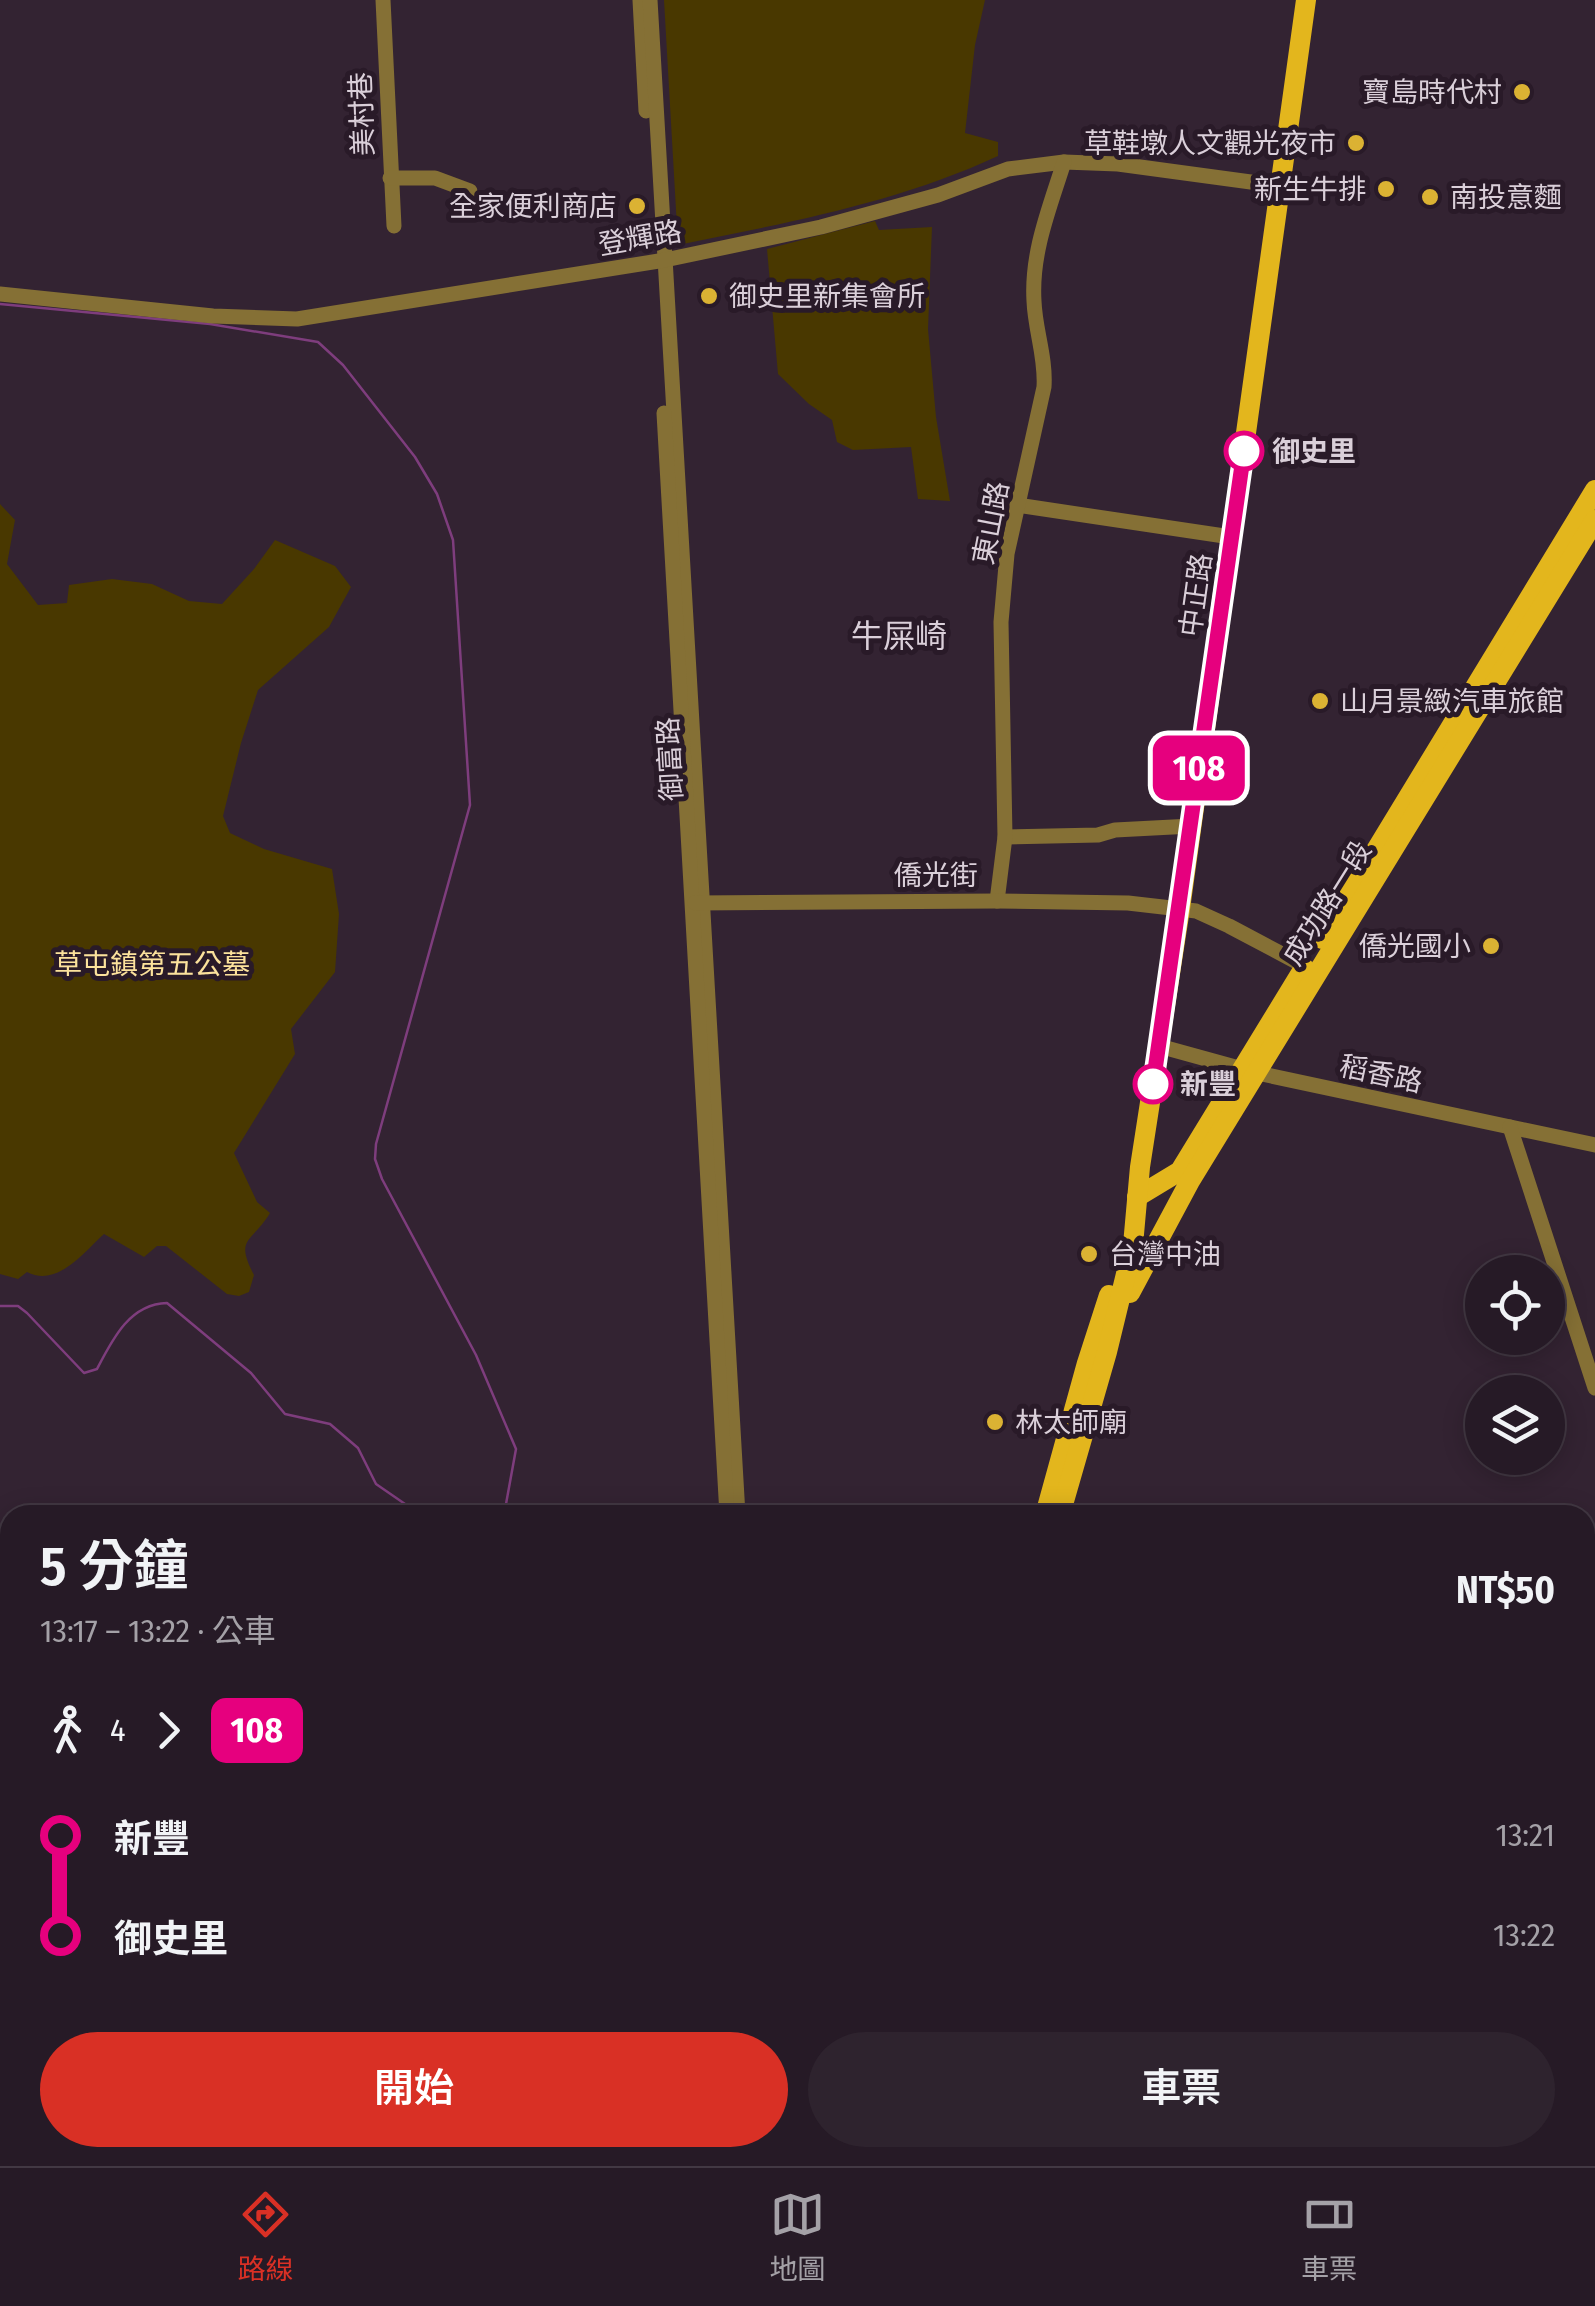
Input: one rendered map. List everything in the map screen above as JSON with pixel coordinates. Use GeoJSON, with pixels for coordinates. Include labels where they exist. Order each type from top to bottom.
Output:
{"type":"FeatureCollection","features":[{"type":"Feature","properties":{"kind":"main road","name":"中正路"},"geometry":{"type":"LineString","coordinates":[[1063,1505],[1134,1246],[1306,0]]}},
{"type":"Feature","properties":{"kind":"main road","name":"成功路一段"},"geometry":{"type":"LineString","coordinates":[[1311,969],[1595,490]]}},
{"type":"Feature","properties":{"kind":"main road","name":"成功路一段"},"geometry":{"type":"LineString","coordinates":[[1138,1197],[1180,1170],[1248,1070],[1595,520]]}},
{"type":"Feature","properties":{"kind":"main road","name":"成功路一段"},"geometry":{"type":"LineString","coordinates":[[1116,1321],[1248,1070]]}},
{"type":"Feature","properties":{"kind":"main road","name":"中正路"},"geometry":{"type":"LineString","coordinates":[[1048,1505],[1123,1236],[1138,1197]]}},
{"type":"Feature","properties":{"kind":"street","name":"美村巷"},"geometry":{"type":"LineString","coordinates":[[383,0],[394,226]]}},
{"type":"Feature","properties":{"kind":"street","name":"御富路"},"geometry":{"type":"LineString","coordinates":[[640,0],[660,261]]}},
{"type":"Feature","properties":{"kind":"street","name":"御富路"},"geometry":{"type":"LineString","coordinates":[[650,0],[660,261],[726,1505]]}},
{"type":"Feature","properties":{"kind":"street","name":"登輝路"},"geometry":{"type":"LineString","coordinates":[[0,294],[213,316],[297,320],[660,261],[820,227],[938,195],[1008,170],[1064,162],[1118,164],[1280,186]]}},
{"type":"Feature","properties":{"kind":"street","name":"東山路"},"geometry":{"type":"LineString","coordinates":[[998,900],[1005,837],[1002,622],[1008,554],[1034,444],[1045,369],[1033,297],[1036,251],[1064,162]]}},
{"type":"Feature","properties":{"kind":"street"},"geometry":{"type":"LineString","coordinates":[[390,178],[436,178],[470,191]]}},
{"type":"Feature","properties":{"kind":"street"},"geometry":{"type":"LineString","coordinates":[[1018,505],[1232,537]]}},
{"type":"Feature","properties":{"kind":"street"},"geometry":{"type":"LineString","coordinates":[[1005,837],[1192,826]]}},
{"type":"Feature","properties":{"kind":"street","name":"僑光街"},"geometry":{"type":"LineString","coordinates":[[696,902],[998,900],[1180,908],[1229,926],[1311,969]]}},
{"type":"Feature","properties":{"kind":"street","name":"御富路"},"geometry":{"type":"LineString","coordinates":[[696,902],[737,1505]]}},
{"type":"Feature","properties":{"kind":"street","name":"稻香路"},"geometry":{"type":"LineString","coordinates":[[1159,1046],[1248,1070],[1595,1145]]}},
{"type":"Feature","properties":{"kind":"street"},"geometry":{"type":"LineString","coordinates":[[1510,1127],[1595,1388]]}},
{"type":"Feature","properties":{"kind":"green space"},"geometry":{"type":"Polygon","coordinates":[[[664,0],[985,0],[975,45],[965,133],[998,142],[998,156],[881,199],[678,245],[664,0]]]}},
{"type":"Feature","properties":{"kind":"green space"},"geometry":{"type":"Polygon","coordinates":[[[875,221],[879,230],[932,227],[928,329],[936,417],[950,501],[918,499],[911,447],[853,450],[837,442],[832,420],[778,374],[767,249],[875,221]]]}},
{"type":"Feature","properties":{"kind":"green space","name":"草屯鎮第五公墓"},"geometry":{"type":"Polygon","coordinates":[[[0,504],[15,520],[7,564],[38,605],[67,603],[69,585],[112,579],[152,584],[189,601],[222,604],[275,540],[335,566],[351,587],[329,627],[258,690],[223,816],[230,833],[264,849],[332,869],[339,914],[335,972],[291,1029],[295,1054],[234,1153],[257,1202],[270,1213],[248,1241],[246,1254],[254,1275],[249,1292],[239,1296],[227,1294],[166,1246],[157,1246],[144,1257],[104,1234],[59,1272],[38,1276],[27,1272],[18,1279],[0,1274],[0,504]]]}},
{"type":"Feature","properties":{"kind":"waterway"},"geometry":{"type":"LineString","coordinates":[[0,304],[210,324],[318,342],[343,365],[415,457],[437,494],[453,540],[470,805],[375,1159],[476,1355],[516,1449],[506,1505]]}},
{"type":"Feature","properties":{"kind":"waterway"},"geometry":{"type":"LineString","coordinates":[[0,1306],[18,1306],[27,1313],[84,1373],[97,1369],[116,1335],[133,1316],[167,1303],[251,1373],[285,1414],[330,1424],[358,1448],[376,1484],[406,1505]]}},
{"type":"Feature","properties":{"kind":"bus line","name":"108"},"geometry":{"type":"LineString","coordinates":[[1153,1084],[1244,451]]}},
{"type":"Feature","properties":{"kind":"place","name":"寶島時代村"},"geometry":{"type":"Point","coordinates":[1522,92]}},
{"type":"Feature","properties":{"kind":"place","name":"草鞋墩人文觀光夜市"},"geometry":{"type":"Point","coordinates":[1356,143]}},
{"type":"Feature","properties":{"kind":"place","name":"新生牛排"},"geometry":{"type":"Point","coordinates":[1386,189]}},
{"type":"Feature","properties":{"kind":"place","name":"南投意麵"},"geometry":{"type":"Point","coordinates":[1430,197]}},
{"type":"Feature","properties":{"kind":"place","name":"全家便利商店"},"geometry":{"type":"Point","coordinates":[637,206]}},
{"type":"Feature","properties":{"kind":"place","name":"御史里新集會所"},"geometry":{"type":"Point","coordinates":[709,296]}},
{"type":"Feature","properties":{"kind":"place","name":"御史里"},"geometry":{"type":"Point","coordinates":[1244,451]}},
{"type":"Feature","properties":{"kind":"place","name":"山月景緻汽車旅館"},"geometry":{"type":"Point","coordinates":[1320,701]}},
{"type":"Feature","properties":{"kind":"place","name":"僑光國小"},"geometry":{"type":"Point","coordinates":[1491,946]}},
{"type":"Feature","properties":{"kind":"place","name":"新豐"},"geometry":{"type":"Point","coordinates":[1153,1084]}},
{"type":"Feature","properties":{"kind":"place","name":"台灣中油"},"geometry":{"type":"Point","coordinates":[1089,1254]}},
{"type":"Feature","properties":{"kind":"place","name":"林太師廟"},"geometry":{"type":"Point","coordinates":[995,1422]}},
{"type":"Feature","properties":{"kind":"district","name":"牛屎崎"},"geometry":{"type":"Point","coordinates":[899,636]}}]}
